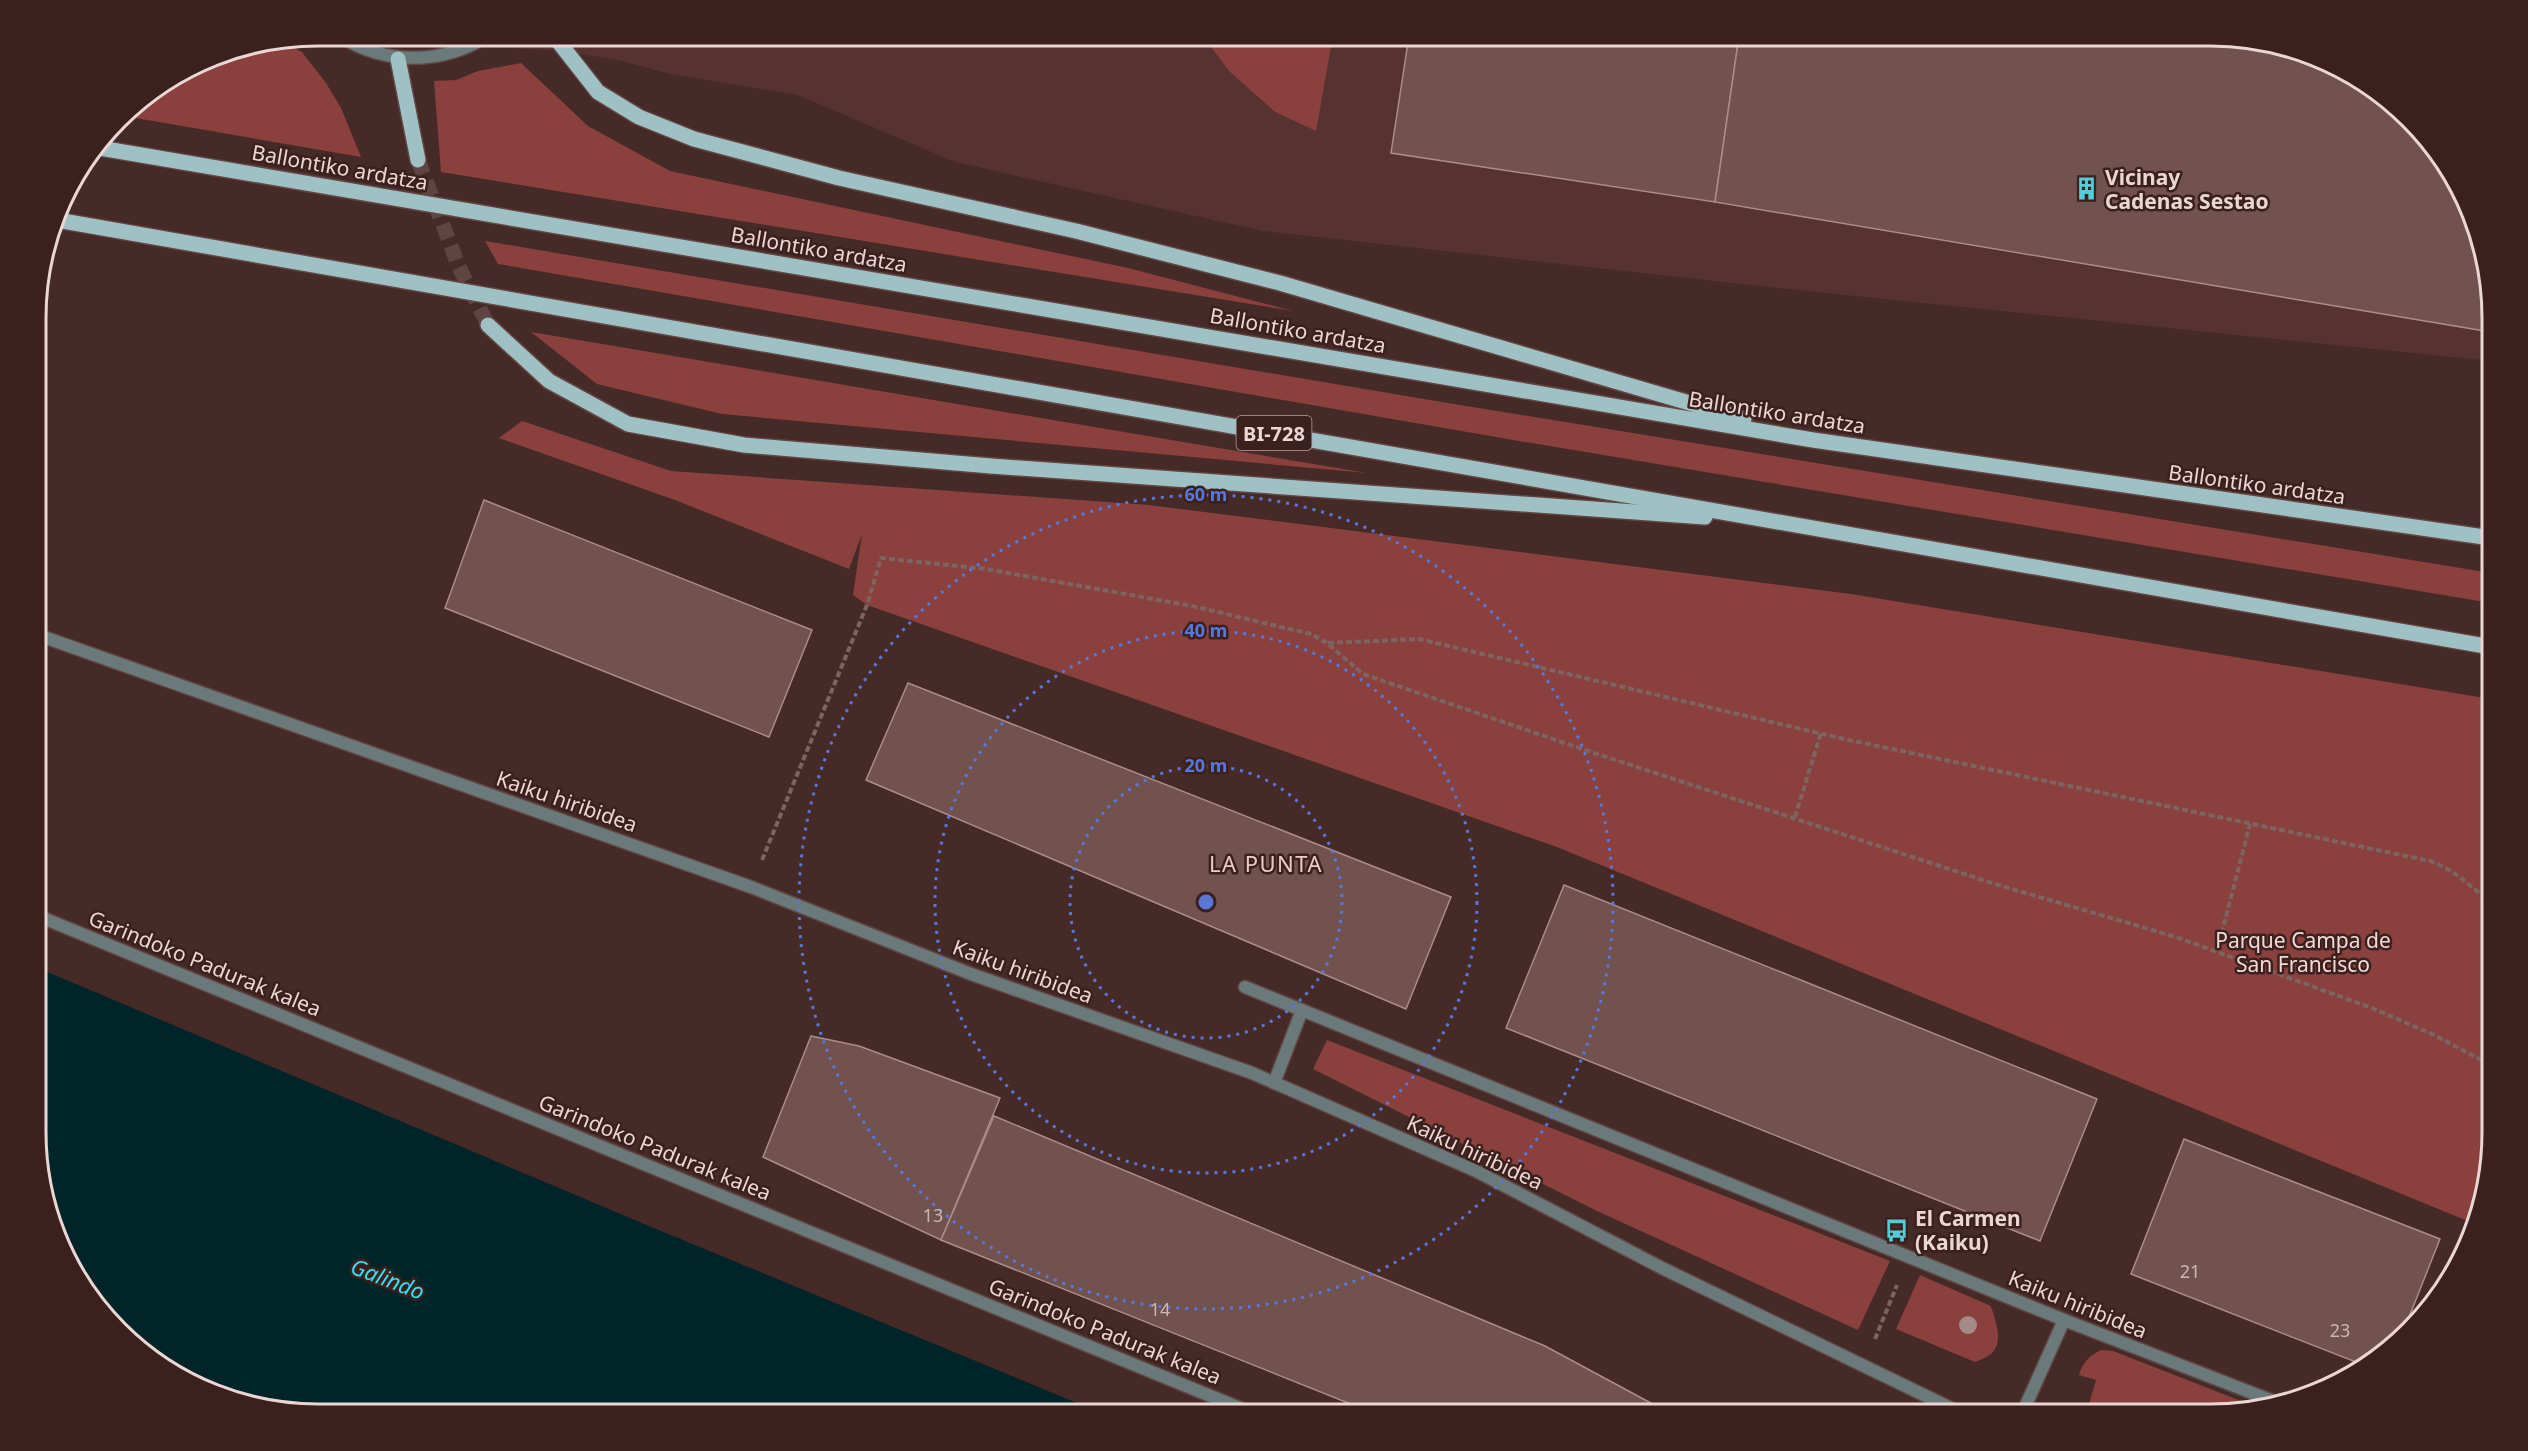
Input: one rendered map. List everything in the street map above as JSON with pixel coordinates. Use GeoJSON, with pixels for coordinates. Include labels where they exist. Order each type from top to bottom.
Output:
{"type":"FeatureCollection","features":[{"type":"Feature","properties":{"kind":"main road"},"geometry":{"type":"LineString","coordinates":[[562,46],[598,92],[639,117],[694,140],[839,178],[1076,231],[1280,283],[1813,440]]}},
{"type":"Feature","properties":{"kind":"main road"},"geometry":{"type":"LineString","coordinates":[[398,59],[418,160]]}},
{"type":"Feature","properties":{"kind":"main road","name":"Ballontiko ardatza"},"geometry":{"type":"LineString","coordinates":[[106,149],[1813,440],[2482,537]]}},
{"type":"Feature","properties":{"kind":"main road","name":"BI-728"},"geometry":{"type":"LineString","coordinates":[[64,221],[2482,645]]}},
{"type":"Feature","properties":{"kind":"main road"},"geometry":{"type":"LineString","coordinates":[[488,326],[549,381],[628,424],[744,445],[1014,468],[1786,523]]}},
{"type":"Feature","properties":{"kind":"street"},"geometry":{"type":"LineString","coordinates":[[355,46],[398,59],[444,56],[466,46]]}},
{"type":"Feature","properties":{"kind":"street","name":"Kaiku hiribidea"},"geometry":{"type":"LineString","coordinates":[[46,638],[751,887],[971,974],[1274,1083],[1476,1171],[1662,1268],[1943,1404]]}},
{"type":"Feature","properties":{"kind":"street","name":"Garindoko Padurak kalea"},"geometry":{"type":"LineString","coordinates":[[46,919],[1230,1404]]}},
{"type":"Feature","properties":{"kind":"street","name":"Kaiku hiribidea"},"geometry":{"type":"LineString","coordinates":[[1245,987],[2064,1320],[2266,1398]]}},
{"type":"Feature","properties":{"kind":"street"},"geometry":{"type":"LineString","coordinates":[[1274,1083],[1302,1010]]}},
{"type":"Feature","properties":{"kind":"street"},"geometry":{"type":"LineString","coordinates":[[2026,1404],[2064,1320]]}},
{"type":"Feature","properties":{"kind":"path"},"geometry":{"type":"LineString","coordinates":[[751,887],[867,605],[880,558],[986,569],[1192,606],[1311,634],[1327,643],[1363,674],[1593,753],[1995,884],[2217,951],[2372,1008],[2434,1035],[2482,1060]]}},
{"type":"Feature","properties":{"kind":"path"},"geometry":{"type":"LineString","coordinates":[[1327,643],[1419,639],[1821,733],[2430,861],[2446,867],[2482,896]]}},
{"type":"Feature","properties":{"kind":"path"},"geometry":{"type":"LineString","coordinates":[[1795,818],[1821,733]]}},
{"type":"Feature","properties":{"kind":"path"},"geometry":{"type":"LineString","coordinates":[[2217,951],[2250,824]]}},
{"type":"Feature","properties":{"kind":"path"},"geometry":{"type":"LineString","coordinates":[[1875,1340],[1900,1278]]}},
{"type":"Feature","properties":{"kind":"shaded area"},"geometry":{"type":"Polygon","coordinates":[[[467,46],[2210,46],[2245,49],[2280,56],[2314,67],[2361,92],[2402,126],[2436,167],[2461,214],[2472,248],[2481,300],[2482,360],[1787,289],[1263,231],[955,162],[798,95],[670,74],[622,61],[565,51],[467,46]]]}},
{"type":"Feature","properties":{"kind":"green space"},"geometry":{"type":"Polygon","coordinates":[[[1210,46],[1331,46],[1316,131],[1275,112],[1229,71],[1210,46]]]}},
{"type":"Feature","properties":{"kind":"green space"},"geometry":{"type":"Polygon","coordinates":[[[294,48],[302,52],[326,83],[341,108],[361,157],[135,118],[167,92],[214,67],[248,56],[294,48]]]}},
{"type":"Feature","properties":{"kind":"green space"},"geometry":{"type":"Polygon","coordinates":[[[521,63],[588,126],[670,171],[1128,268],[1293,311],[441,172],[434,81],[456,80],[478,71],[521,63]]]}},
{"type":"Feature","properties":{"kind":"green space"},"geometry":{"type":"Polygon","coordinates":[[[485,241],[1442,402],[2482,572],[2482,602],[1519,441],[498,264],[485,241]]]}},
{"type":"Feature","properties":{"kind":"green space"},"geometry":{"type":"Polygon","coordinates":[[[531,332],[1367,473],[722,414],[597,384],[531,332]]]}},
{"type":"Feature","properties":{"kind":"green space","name":"Parque Campa de San Francisco"},"geometry":{"type":"Polygon","coordinates":[[[522,421],[671,471],[1149,505],[1851,594],[2482,698],[2482,1133],[2476,1186],[2467,1221],[1557,847],[867,605],[853,595],[862,534],[849,569],[675,500],[499,438],[522,421]]]}},
{"type":"Feature","properties":{"kind":"green space"},"geometry":{"type":"Polygon","coordinates":[[[1327,1040],[1890,1261],[1858,1330],[1597,1211],[1313,1069],[1327,1040]]]}},
{"type":"Feature","properties":{"kind":"green space"},"geometry":{"type":"Polygon","coordinates":[[[1920,1275],[1991,1306],[1998,1336],[1996,1348],[1992,1353],[1975,1362],[1896,1329],[1920,1275]]]}},
{"type":"Feature","properties":{"kind":"green space"},"geometry":{"type":"Polygon","coordinates":[[[2101,1350],[2113,1351],[2244,1402],[2089,1404],[2096,1380],[2079,1375],[2082,1366],[2101,1350]]]}},
{"type":"Feature","properties":{"kind":"water","name":"Galindo"},"geometry":{"type":"Polygon","coordinates":[[[46,971],[649,1226],[1079,1404],[300,1404],[265,1399],[214,1384],[167,1359],[126,1325],[92,1284],[67,1237],[52,1186],[47,1151],[46,971]]]}},
{"type":"Feature","properties":{"kind":"building"},"geometry":{"type":"Polygon","coordinates":[[[1407,46],[1738,46],[1715,202],[1391,153],[1407,46]]]}},
{"type":"Feature","properties":{"kind":"building","name":"Vicinay Cadenas Sestao"},"geometry":{"type":"Polygon","coordinates":[[[1738,46],[2210,46],[2263,52],[2314,67],[2346,83],[2389,114],[2414,139],[2436,167],[2461,214],[2476,265],[2482,330],[1715,202],[1738,46]]]}},
{"type":"Feature","properties":{"kind":"building"},"geometry":{"type":"Polygon","coordinates":[[[484,500],[812,630],[769,737],[445,608],[484,500]]]}},
{"type":"Feature","properties":{"kind":"building"},"geometry":{"type":"Polygon","coordinates":[[[908,683],[1451,897],[1406,1009],[866,780],[908,683]]]}},
{"type":"Feature","properties":{"kind":"building"},"geometry":{"type":"Polygon","coordinates":[[[1564,885],[2097,1099],[2040,1241],[1506,1028],[1564,885]]]}},
{"type":"Feature","properties":{"kind":"building"},"geometry":{"type":"Polygon","coordinates":[[[811,1036],[859,1046],[1000,1098],[941,1240],[763,1157],[811,1036]]]}},
{"type":"Feature","properties":{"kind":"building"},"geometry":{"type":"Polygon","coordinates":[[[994,1116],[1545,1346],[1653,1404],[1351,1404],[941,1240],[994,1116]]]}},
{"type":"Feature","properties":{"kind":"building"},"geometry":{"type":"Polygon","coordinates":[[[2184,1139],[2440,1239],[2409,1318],[2389,1337],[2356,1362],[2131,1274],[2184,1139]]]}},
{"type":"Feature","properties":{"kind":"tunnel"},"geometry":{"type":"LineString","coordinates":[[418,160],[459,267],[488,325]]}},
{"type":"Feature","properties":{"kind":"place","name":"Vicinay Cadenas Sestao"},"geometry":{"type":"Point","coordinates":[2087,189]}},
{"type":"Feature","properties":{"kind":"place","name":"El Carmen (Kaiku)"},"geometry":{"type":"Point","coordinates":[1897,1230]}},
{"type":"Feature","properties":{"kind":"district","name":"LA PUNTA"},"geometry":{"type":"Point","coordinates":[1266,863]}}]}
